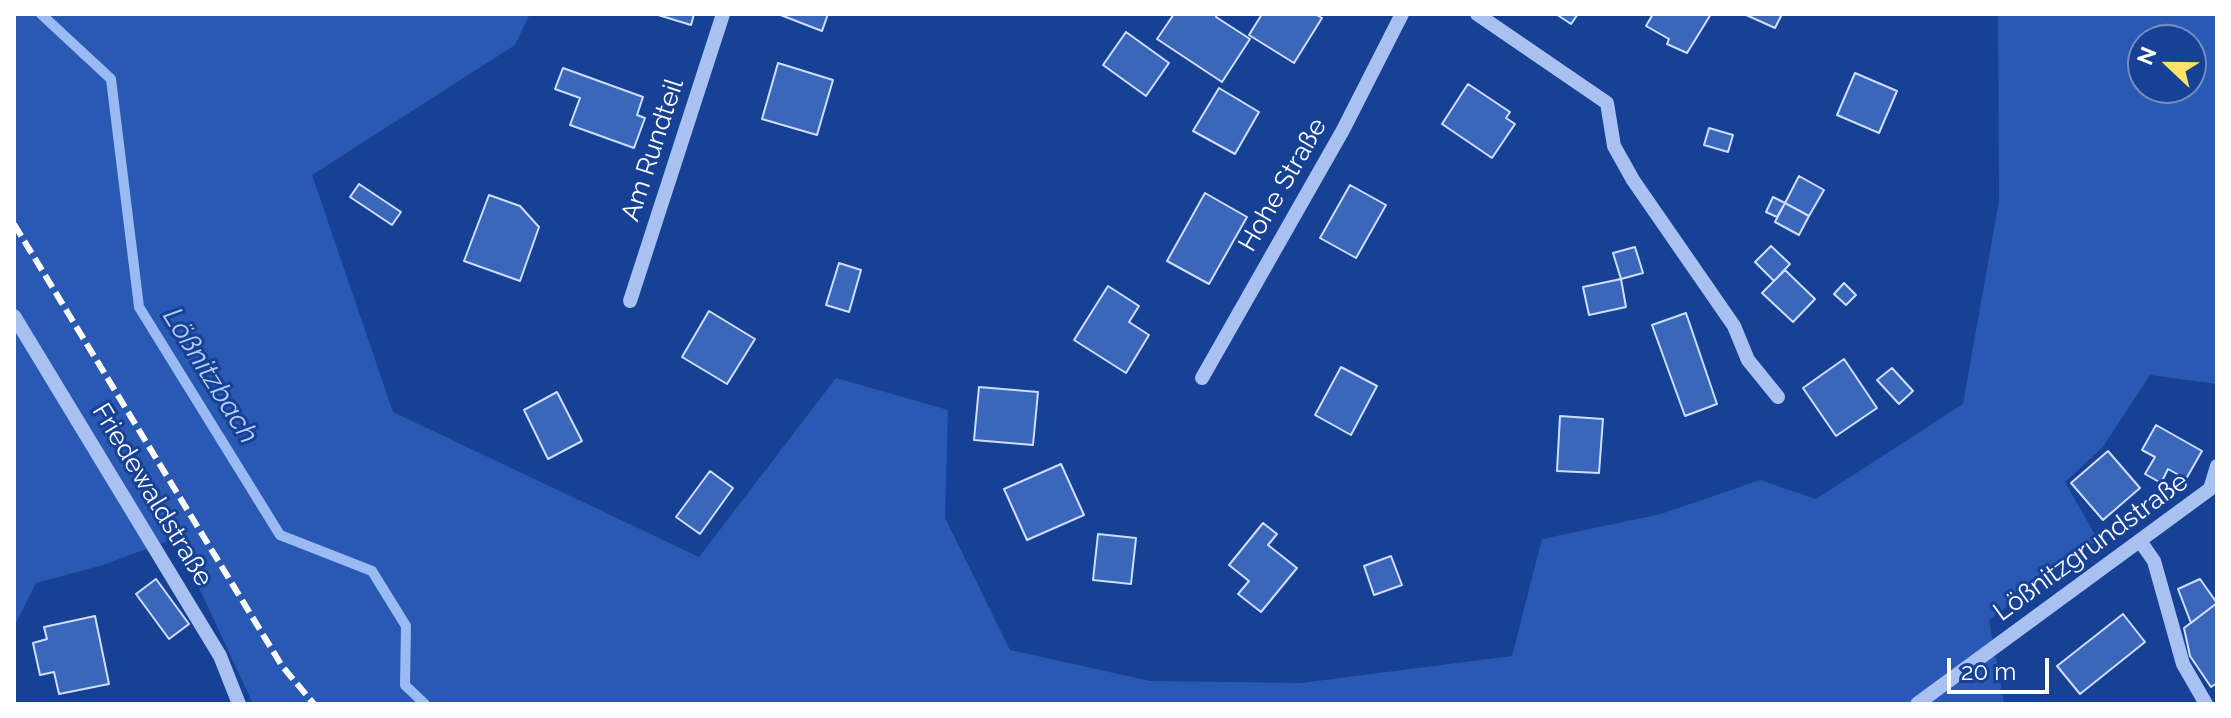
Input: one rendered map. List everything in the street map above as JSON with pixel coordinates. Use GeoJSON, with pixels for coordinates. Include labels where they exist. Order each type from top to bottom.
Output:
{"type":"FeatureCollection","features":[{"type":"Feature","properties":{"kind":"street","name":"Am Rundteil"},"geometry":{"type":"LineString","coordinates":[[630,301],[723,14]]}},
{"type":"Feature","properties":{"kind":"street","name":"Hohe Straße"},"geometry":{"type":"LineString","coordinates":[[1202,378],[1343,130],[1402,14]]}},
{"type":"Feature","properties":{"kind":"street"},"geometry":{"type":"LineString","coordinates":[[1477,14],[1607,103],[1614,146],[1633,180],[1734,326],[1748,360],[1778,397]]}},
{"type":"Feature","properties":{"kind":"street","name":"Friedewaldstraße"},"geometry":{"type":"LineString","coordinates":[[14,316],[220,656],[239,704]]}},
{"type":"Feature","properties":{"kind":"street"},"geometry":{"type":"LineString","coordinates":[[2213,490],[2217,466]]}},
{"type":"Feature","properties":{"kind":"street","name":"Lößnitzgrundstraße"},"geometry":{"type":"LineString","coordinates":[[1917,704],[2213,490]]}},
{"type":"Feature","properties":{"kind":"street"},"geometry":{"type":"LineString","coordinates":[[2140,541],[2154,561],[2183,664],[2206,704]]}},
{"type":"Feature","properties":{"kind":"shaded area"},"geometry":{"type":"Polygon","coordinates":[[[14,14],[530,14],[515,45],[312,175],[393,412],[699,557],[836,378],[948,410],[945,518],[1010,650],[1150,681],[1301,683],[1512,656],[1542,539],[1661,514],[1760,480],[1816,499],[1963,404],[1999,201],[1998,14],[2217,14],[2217,384],[2150,375],[2103,447],[2065,482],[2098,540],[1989,620],[2004,704],[253,704],[176,538],[103,565],[36,583],[14,627],[14,14]]]}},
{"type":"Feature","properties":{"kind":"building"},"geometry":{"type":"Polygon","coordinates":[[[655,14],[694,14],[691,25],[655,14]]]}},
{"type":"Feature","properties":{"kind":"building"},"geometry":{"type":"Polygon","coordinates":[[[778,14],[828,14],[822,31],[778,14]]]}},
{"type":"Feature","properties":{"kind":"building"},"geometry":{"type":"Polygon","coordinates":[[[1174,14],[1217,14],[1216,17],[1250,39],[1222,82],[1157,39],[1174,14]]]}},
{"type":"Feature","properties":{"kind":"building"},"geometry":{"type":"Polygon","coordinates":[[[1262,14],[1315,14],[1322,18],[1294,63],[1249,35],[1262,14]]]}},
{"type":"Feature","properties":{"kind":"building"},"geometry":{"type":"Polygon","coordinates":[[[1556,14],[1578,14],[1571,24],[1556,14]]]}},
{"type":"Feature","properties":{"kind":"building"},"geometry":{"type":"Polygon","coordinates":[[[1653,14],[1711,14],[1687,53],[1667,44],[1669,39],[1646,26],[1653,14]]]}},
{"type":"Feature","properties":{"kind":"building"},"geometry":{"type":"Polygon","coordinates":[[[1744,14],[1782,14],[1775,28],[1744,14]]]}},
{"type":"Feature","properties":{"kind":"building"},"geometry":{"type":"Polygon","coordinates":[[[1126,32],[1169,63],[1146,96],[1103,65],[1126,32]]]}},
{"type":"Feature","properties":{"kind":"building"},"geometry":{"type":"Polygon","coordinates":[[[778,63],[833,80],[817,135],[762,119],[778,63]]]}},
{"type":"Feature","properties":{"kind":"building"},"geometry":{"type":"Polygon","coordinates":[[[563,68],[643,97],[637,115],[645,118],[634,148],[570,125],[580,98],[555,89],[563,68]]]}},
{"type":"Feature","properties":{"kind":"building"},"geometry":{"type":"Polygon","coordinates":[[[1855,73],[1897,91],[1879,133],[1837,115],[1855,73]]]}},
{"type":"Feature","properties":{"kind":"building"},"geometry":{"type":"Polygon","coordinates":[[[1468,84],[1510,112],[1506,118],[1515,124],[1492,158],[1442,124],[1468,84]]]}},
{"type":"Feature","properties":{"kind":"building"},"geometry":{"type":"Polygon","coordinates":[[[1219,88],[1259,112],[1235,154],[1193,131],[1219,88]]]}},
{"type":"Feature","properties":{"kind":"building"},"geometry":{"type":"Polygon","coordinates":[[[1709,128],[1733,135],[1728,152],[1704,145],[1709,128]]]}},
{"type":"Feature","properties":{"kind":"building"},"geometry":{"type":"Polygon","coordinates":[[[1799,176],[1824,190],[1809,216],[1785,203],[1799,176]]]}},
{"type":"Feature","properties":{"kind":"building"},"geometry":{"type":"Polygon","coordinates":[[[359,184],[401,212],[392,225],[350,197],[359,184]]]}},
{"type":"Feature","properties":{"kind":"building"},"geometry":{"type":"Polygon","coordinates":[[[1350,185],[1386,205],[1356,258],[1320,238],[1350,185]]]}},
{"type":"Feature","properties":{"kind":"building"},"geometry":{"type":"Polygon","coordinates":[[[1205,193],[1247,217],[1209,284],[1167,261],[1205,193]]]}},
{"type":"Feature","properties":{"kind":"building"},"geometry":{"type":"Polygon","coordinates":[[[489,195],[520,206],[539,227],[520,281],[464,261],[489,195]]]}},
{"type":"Feature","properties":{"kind":"building"},"geometry":{"type":"Polygon","coordinates":[[[1773,197],[1785,203],[1777,217],[1766,212],[1773,197]]]}},
{"type":"Feature","properties":{"kind":"building"},"geometry":{"type":"Polygon","coordinates":[[[1785,203],[1809,216],[1799,235],[1775,222],[1785,203]]]}},
{"type":"Feature","properties":{"kind":"building"},"geometry":{"type":"Polygon","coordinates":[[[1771,246],[1790,264],[1774,281],[1755,262],[1771,246]]]}},
{"type":"Feature","properties":{"kind":"building"},"geometry":{"type":"Polygon","coordinates":[[[1635,247],[1643,273],[1621,279],[1613,253],[1635,247]]]}},
{"type":"Feature","properties":{"kind":"building"},"geometry":{"type":"Polygon","coordinates":[[[839,263],[861,270],[849,312],[826,305],[839,263]]]}},
{"type":"Feature","properties":{"kind":"building"},"geometry":{"type":"Polygon","coordinates":[[[1785,270],[1815,299],[1793,322],[1762,293],[1785,270]]]}},
{"type":"Feature","properties":{"kind":"building"},"geometry":{"type":"Polygon","coordinates":[[[1621,279],[1626,307],[1589,315],[1583,287],[1621,279]]]}},
{"type":"Feature","properties":{"kind":"building"},"geometry":{"type":"Polygon","coordinates":[[[1844,283],[1856,295],[1846,305],[1834,294],[1844,283]]]}},
{"type":"Feature","properties":{"kind":"building"},"geometry":{"type":"Polygon","coordinates":[[[1108,286],[1139,306],[1129,322],[1149,335],[1126,373],[1074,340],[1108,286]]]}},
{"type":"Feature","properties":{"kind":"building"},"geometry":{"type":"Polygon","coordinates":[[[709,311],[755,339],[727,384],[682,357],[709,311]]]}},
{"type":"Feature","properties":{"kind":"building"},"geometry":{"type":"Polygon","coordinates":[[[1686,313],[1717,404],[1685,416],[1652,325],[1686,313]]]}},
{"type":"Feature","properties":{"kind":"building"},"geometry":{"type":"Polygon","coordinates":[[[1844,359],[1877,408],[1836,436],[1803,388],[1844,359]]]}},
{"type":"Feature","properties":{"kind":"building"},"geometry":{"type":"Polygon","coordinates":[[[1341,367],[1377,386],[1351,435],[1315,415],[1341,367]]]}},
{"type":"Feature","properties":{"kind":"building"},"geometry":{"type":"Polygon","coordinates":[[[1892,368],[1913,391],[1899,404],[1877,380],[1892,368]]]}},
{"type":"Feature","properties":{"kind":"building"},"geometry":{"type":"Polygon","coordinates":[[[979,387],[1038,392],[1033,445],[974,440],[979,387]]]}},
{"type":"Feature","properties":{"kind":"building"},"geometry":{"type":"Polygon","coordinates":[[[557,392],[582,441],[548,459],[524,410],[557,392]]]}},
{"type":"Feature","properties":{"kind":"building"},"geometry":{"type":"Polygon","coordinates":[[[1560,416],[1603,419],[1599,473],[1557,471],[1560,416]]]}},
{"type":"Feature","properties":{"kind":"building"},"geometry":{"type":"Polygon","coordinates":[[[2156,425],[2202,451],[2186,479],[2168,469],[2161,483],[2145,474],[2155,457],[2142,450],[2156,425]]]}},
{"type":"Feature","properties":{"kind":"building"},"geometry":{"type":"Polygon","coordinates":[[[2108,451],[2140,488],[2103,520],[2071,483],[2108,451]]]}},
{"type":"Feature","properties":{"kind":"building"},"geometry":{"type":"Polygon","coordinates":[[[1061,464],[1084,515],[1027,540],[1004,489],[1061,464]]]}},
{"type":"Feature","properties":{"kind":"building"},"geometry":{"type":"Polygon","coordinates":[[[710,471],[733,488],[700,534],[676,517],[710,471]]]}},
{"type":"Feature","properties":{"kind":"building"},"geometry":{"type":"Polygon","coordinates":[[[1263,523],[1277,534],[1268,545],[1297,568],[1261,612],[1238,594],[1249,581],[1229,565],[1263,523]]]}},
{"type":"Feature","properties":{"kind":"building"},"geometry":{"type":"Polygon","coordinates":[[[1098,534],[1136,538],[1131,584],[1093,580],[1098,534]]]}},
{"type":"Feature","properties":{"kind":"building"},"geometry":{"type":"Polygon","coordinates":[[[1391,556],[1402,585],[1374,595],[1364,566],[1391,556]]]}},
{"type":"Feature","properties":{"kind":"building"},"geometry":{"type":"Polygon","coordinates":[[[156,579],[189,624],[169,639],[136,594],[156,579]]]}},
{"type":"Feature","properties":{"kind":"building"},"geometry":{"type":"Polygon","coordinates":[[[2200,579],[2217,603],[2191,623],[2178,589],[2200,579]]]}},
{"type":"Feature","properties":{"kind":"building"},"geometry":{"type":"Polygon","coordinates":[[[2217,603],[2217,683],[2211,687],[2190,656],[2184,628],[2217,603]]]}},
{"type":"Feature","properties":{"kind":"building"},"geometry":{"type":"Polygon","coordinates":[[[2123,614],[2145,642],[2080,694],[2057,666],[2123,614]]]}},
{"type":"Feature","properties":{"kind":"building"},"geometry":{"type":"Polygon","coordinates":[[[95,616],[109,684],[59,694],[54,672],[40,675],[33,643],[47,639],[44,627],[95,616]]]}},
{"type":"Feature","properties":{"kind":"waterway","name":"Lößnitzbach"},"geometry":{"type":"LineString","coordinates":[[41,14],[111,79],[139,307],[280,535],[372,571],[406,626],[405,685],[425,704]]}},
{"type":"Feature","properties":{"kind":"railway"},"geometry":{"type":"LineString","coordinates":[[14,224],[282,666],[314,704]]}}]}
